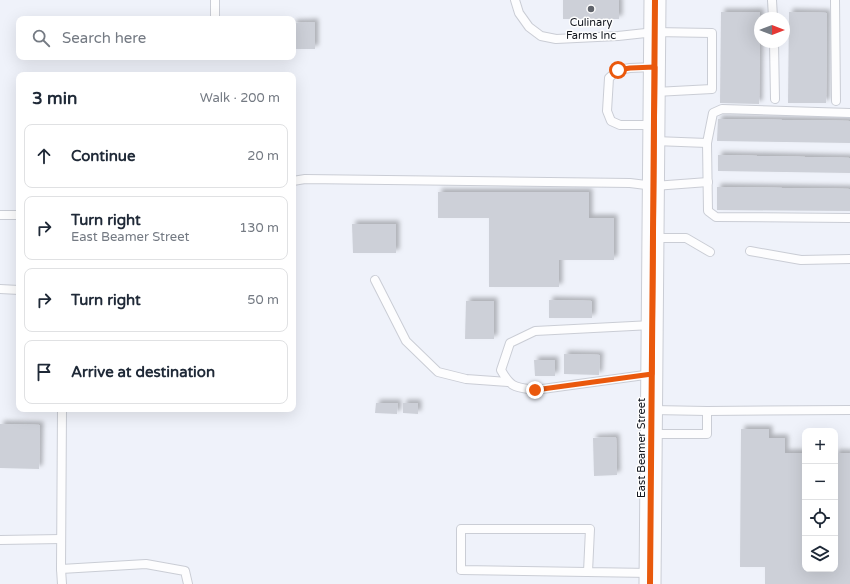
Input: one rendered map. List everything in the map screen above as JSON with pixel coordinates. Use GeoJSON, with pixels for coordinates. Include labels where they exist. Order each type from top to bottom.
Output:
{"type":"FeatureCollection","features":[{"type":"Feature","properties":{"kind":"street","name":"East Beamer Street"},"geometry":{"type":"LineString","coordinates":[[650,578],[655,0]]}},
{"type":"Feature","properties":{"kind":"lane"},"geometry":{"type":"LineString","coordinates":[[215,0],[215,16]]}},
{"type":"Feature","properties":{"kind":"lane"},"geometry":{"type":"LineString","coordinates":[[515,0],[519,12],[529,27],[541,36],[556,39],[618,36],[655,32],[712,33],[712,89],[654,92]]}},
{"type":"Feature","properties":{"kind":"lane"},"geometry":{"type":"LineString","coordinates":[[772,0],[773,12]]}},
{"type":"Feature","properties":{"kind":"lane"},"geometry":{"type":"LineString","coordinates":[[834,0],[836,100]]}},
{"type":"Feature","properties":{"kind":"lane"},"geometry":{"type":"LineString","coordinates":[[774,48],[775,99]]}},
{"type":"Feature","properties":{"kind":"lane"},"geometry":{"type":"LineString","coordinates":[[655,67],[618,70],[609,78],[606,111],[611,122],[654,133],[707,143]]}},
{"type":"Feature","properties":{"kind":"lane"},"geometry":{"type":"LineString","coordinates":[[850,112],[722,109],[713,113],[707,143],[708,212],[716,217],[850,218]]}},
{"type":"Feature","properties":{"kind":"lane"},"geometry":{"type":"LineString","coordinates":[[296,181],[623,183],[654,186],[708,182]]}},
{"type":"Feature","properties":{"kind":"lane"},"geometry":{"type":"LineString","coordinates":[[0,215],[16,215]]}},
{"type":"Feature","properties":{"kind":"lane"},"geometry":{"type":"LineString","coordinates":[[653,238],[686,238],[710,252]]}},
{"type":"Feature","properties":{"kind":"lane"},"geometry":{"type":"LineString","coordinates":[[750,251],[801,260],[850,259]]}},
{"type":"Feature","properties":{"kind":"lane"},"geometry":{"type":"LineString","coordinates":[[375,280],[406,341],[438,372],[466,379],[508,382]]}},
{"type":"Feature","properties":{"kind":"lane"},"geometry":{"type":"LineString","coordinates":[[0,289],[16,290]]}},
{"type":"Feature","properties":{"kind":"lane"},"geometry":{"type":"LineString","coordinates":[[652,325],[535,331],[510,343],[501,370],[508,382],[517,388],[535,390],[652,374]]}},
{"type":"Feature","properties":{"kind":"lane"},"geometry":{"type":"LineString","coordinates":[[652,410],[850,410]]}},
{"type":"Feature","properties":{"kind":"lane"},"geometry":{"type":"LineString","coordinates":[[652,434],[707,434],[707,411]]}},
{"type":"Feature","properties":{"kind":"lane"},"geometry":{"type":"LineString","coordinates":[[62,412],[62,584]]}},
{"type":"Feature","properties":{"kind":"lane"},"geometry":{"type":"LineString","coordinates":[[588,572],[590,529],[461,529],[461,570],[588,572],[650,578]]}},
{"type":"Feature","properties":{"kind":"lane"},"geometry":{"type":"LineString","coordinates":[[0,540],[61,539]]}},
{"type":"Feature","properties":{"kind":"lane"},"geometry":{"type":"LineString","coordinates":[[61,568],[146,564],[185,571],[188,584]]}},
{"type":"Feature","properties":{"kind":"building","name":"Culinary Farms Inc"},"geometry":{"type":"Polygon","coordinates":[[[563,0],[619,0],[619,19],[563,19],[563,0]]]}},
{"type":"Feature","properties":{"kind":"building"},"geometry":{"type":"Polygon","coordinates":[[[721,12],[754,12],[754,48],[760,48],[759,104],[720,103],[721,12]]]}},
{"type":"Feature","properties":{"kind":"building"},"geometry":{"type":"Polygon","coordinates":[[[790,12],[827,13],[826,103],[788,103],[790,12]]]}},
{"type":"Feature","properties":{"kind":"building"},"geometry":{"type":"Polygon","coordinates":[[[315,22],[315,49],[296,49],[296,23],[315,22]]]}},
{"type":"Feature","properties":{"kind":"building"},"geometry":{"type":"Polygon","coordinates":[[[718,119],[850,121],[850,143],[717,141],[718,119]]]}},
{"type":"Feature","properties":{"kind":"building"},"geometry":{"type":"Polygon","coordinates":[[[718,155],[850,158],[850,173],[718,171],[718,155]]]}},
{"type":"Feature","properties":{"kind":"building"},"geometry":{"type":"Polygon","coordinates":[[[717,187],[850,189],[850,211],[717,210],[717,187]]]}},
{"type":"Feature","properties":{"kind":"building"},"geometry":{"type":"Polygon","coordinates":[[[438,192],[589,192],[589,218],[614,218],[614,260],[559,260],[559,287],[489,287],[489,218],[438,218],[438,192]]]}},
{"type":"Feature","properties":{"kind":"building"},"geometry":{"type":"Polygon","coordinates":[[[352,224],[396,224],[396,253],[353,253],[352,224]]]}},
{"type":"Feature","properties":{"kind":"building"},"geometry":{"type":"Polygon","coordinates":[[[549,300],[592,301],[592,318],[549,318],[549,300]]]}},
{"type":"Feature","properties":{"kind":"building"},"geometry":{"type":"Polygon","coordinates":[[[466,301],[494,301],[494,339],[465,339],[466,301]]]}},
{"type":"Feature","properties":{"kind":"building"},"geometry":{"type":"Polygon","coordinates":[[[564,354],[600,355],[599,375],[564,374],[564,354]]]}},
{"type":"Feature","properties":{"kind":"building"},"geometry":{"type":"Polygon","coordinates":[[[534,360],[555,360],[555,376],[535,376],[534,360]]]}},
{"type":"Feature","properties":{"kind":"building"},"geometry":{"type":"Polygon","coordinates":[[[376,403],[398,403],[397,414],[375,413],[376,403]]]}},
{"type":"Feature","properties":{"kind":"building"},"geometry":{"type":"Polygon","coordinates":[[[403,403],[418,403],[418,414],[403,413],[403,403]]]}},
{"type":"Feature","properties":{"kind":"building"},"geometry":{"type":"Polygon","coordinates":[[[0,424],[40,425],[39,469],[0,468],[0,424]]]}},
{"type":"Feature","properties":{"kind":"building"},"geometry":{"type":"Polygon","coordinates":[[[741,429],[769,429],[769,438],[785,438],[785,453],[802,453],[802,572],[838,572],[838,453],[850,453],[850,584],[765,584],[765,567],[740,567],[741,429]]]}},
{"type":"Feature","properties":{"kind":"building"},"geometry":{"type":"Polygon","coordinates":[[[616,437],[617,475],[594,476],[593,438],[616,437]]]}},
{"type":"Feature","properties":{"kind":"cycle path"},"geometry":{"type":"LineString","coordinates":[[650,584],[655,0]]}},
{"type":"Feature","properties":{"kind":"place","name":"Culinary Farms Inc"},"geometry":{"type":"Point","coordinates":[591,9]}},
{"type":"Feature","properties":{"kind":"route"},"geometry":{"type":"LineString","coordinates":[[535,390],[652,374],[655,67],[618,70]]}}]}
